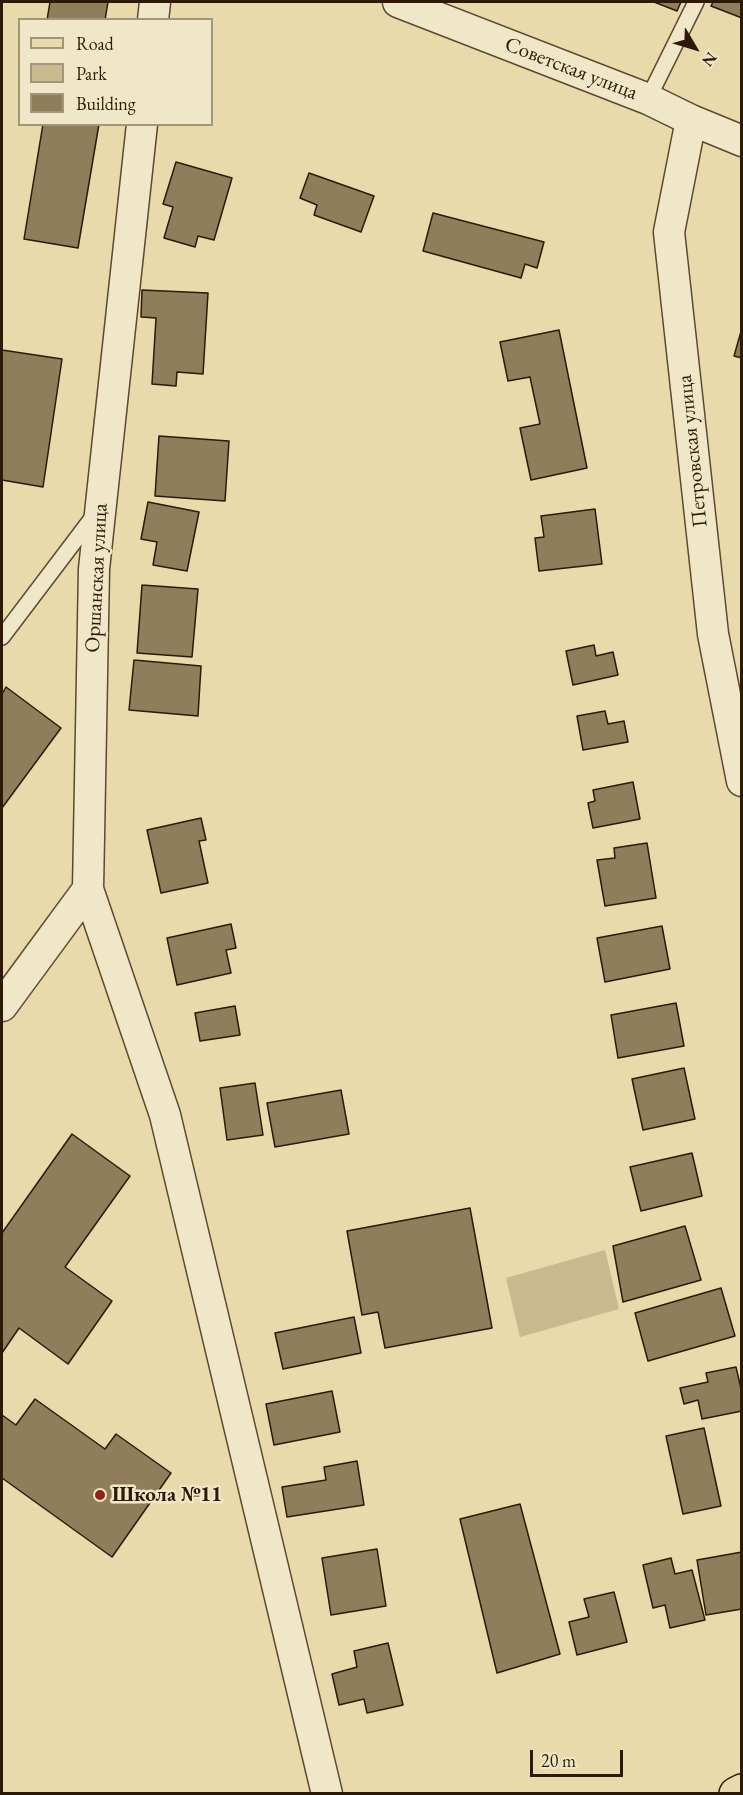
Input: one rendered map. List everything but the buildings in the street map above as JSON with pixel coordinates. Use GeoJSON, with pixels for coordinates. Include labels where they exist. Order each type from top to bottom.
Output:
{"type":"FeatureCollection","features":[{"type":"Feature","properties":{"kind":"main road"},"geometry":{"type":"LineString","coordinates":[[736,1794],[741,1791]]}},
{"type":"Feature","properties":{"kind":"street"},"geometry":{"type":"LineString","coordinates":[[153,18],[155,2]]}},
{"type":"Feature","properties":{"kind":"street","name":"Советская улица"},"geometry":{"type":"LineString","coordinates":[[398,2],[648,99],[741,141]]}},
{"type":"Feature","properties":{"kind":"street","name":"Петровская улица"},"geometry":{"type":"LineString","coordinates":[[691,120],[669,232],[713,634],[741,781]]}},
{"type":"Feature","properties":{"kind":"street","name":"Оршанская улица"},"geometry":{"type":"LineString","coordinates":[[87,889],[94,569],[142,126]]}},
{"type":"Feature","properties":{"kind":"street"},"geometry":{"type":"LineString","coordinates":[[2,1006],[87,889]]}},
{"type":"Feature","properties":{"kind":"street"},"geometry":{"type":"LineString","coordinates":[[87,889],[165,1115],[327,1794]]}},
{"type":"Feature","properties":{"kind":"lane"},"geometry":{"type":"LineString","coordinates":[[648,99],[696,2]]}},
{"type":"Feature","properties":{"kind":"lane"},"geometry":{"type":"LineString","coordinates":[[2,637],[101,506]]}},
{"type":"Feature","properties":{"kind":"green space"},"geometry":{"type":"Polygon","coordinates":[[[605,1250],[619,1309],[520,1337],[506,1278],[605,1250]]]}},
{"type":"Feature","properties":{"kind":"place","name":"Школа №11"},"geometry":{"type":"Point","coordinates":[100,1495]}}]}
